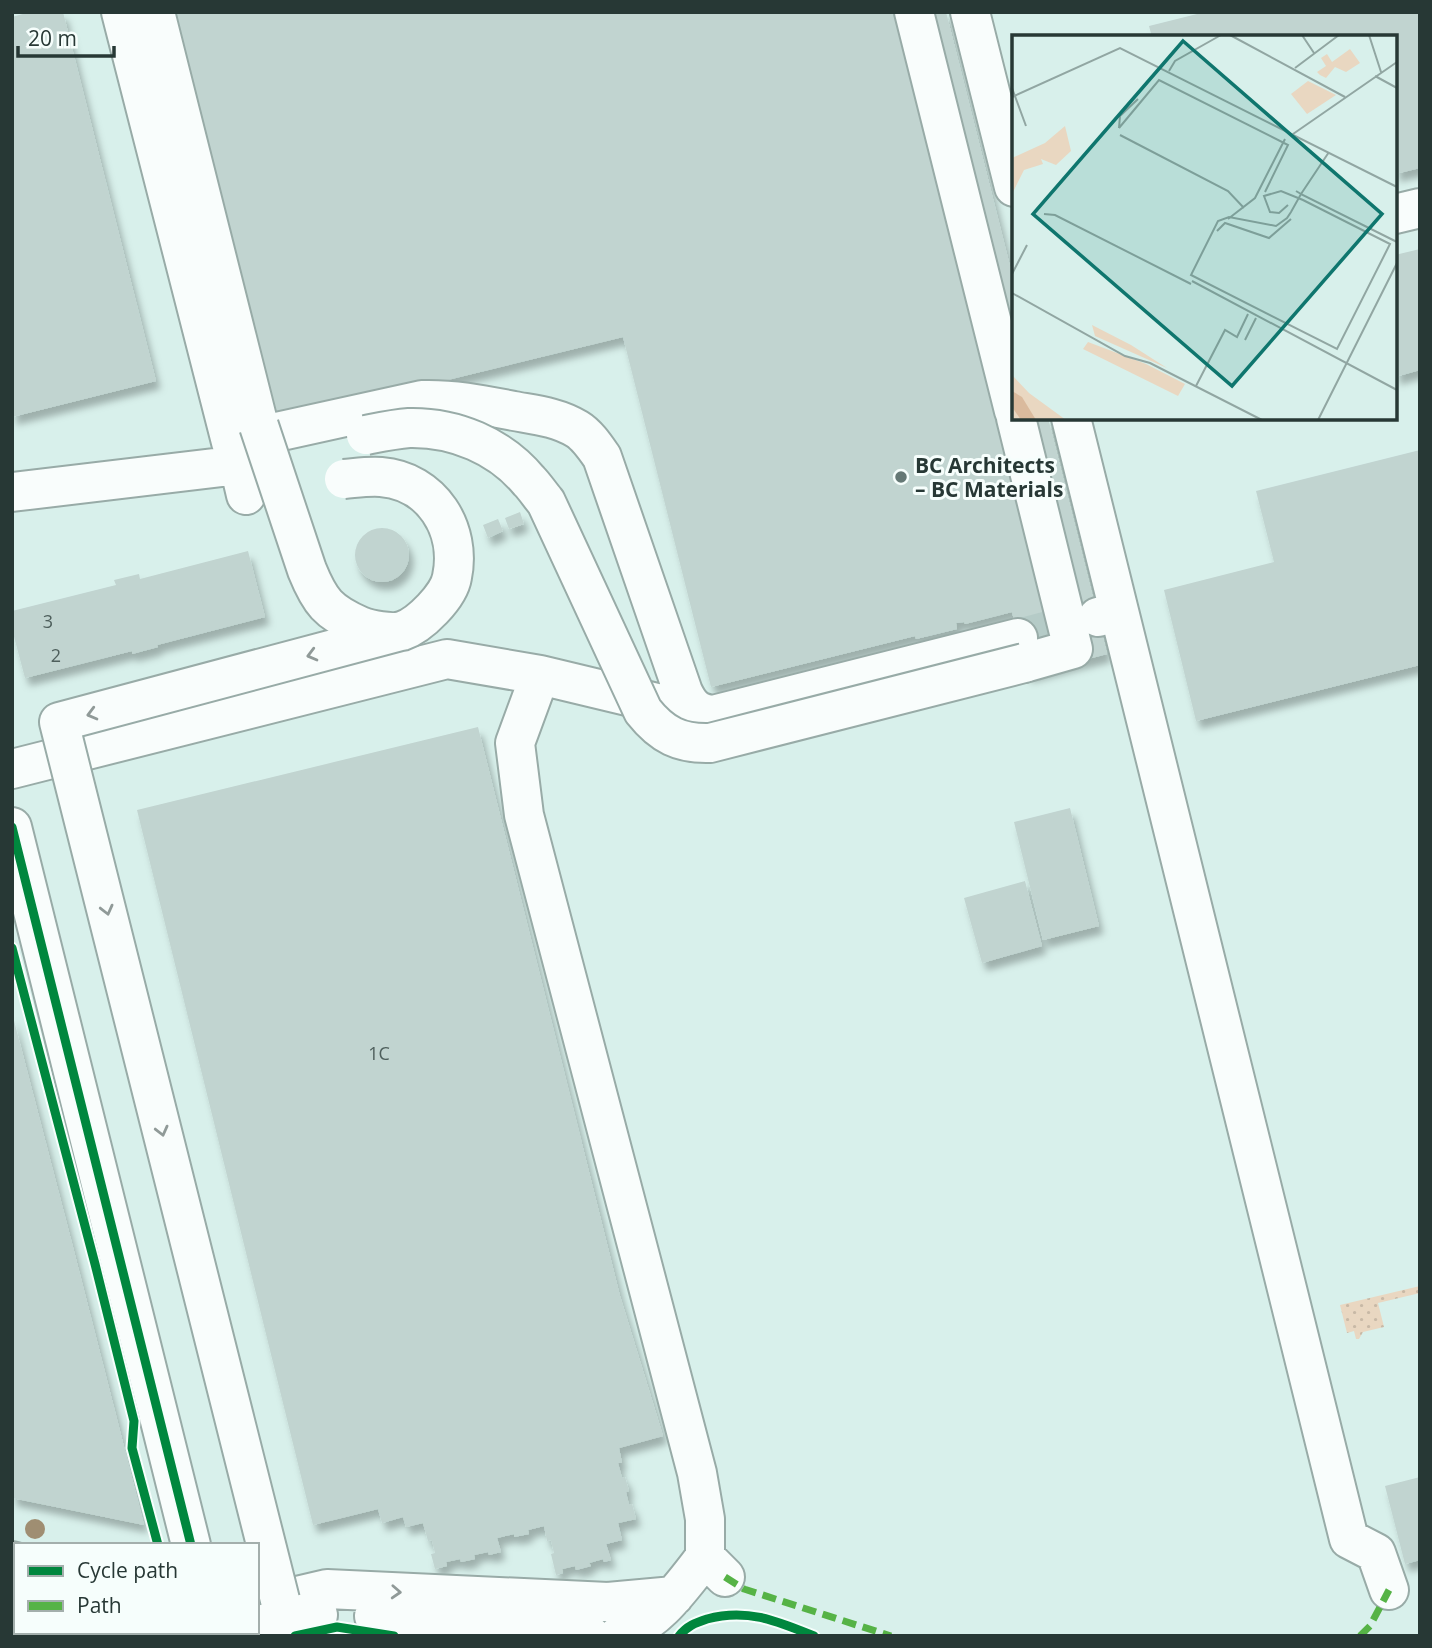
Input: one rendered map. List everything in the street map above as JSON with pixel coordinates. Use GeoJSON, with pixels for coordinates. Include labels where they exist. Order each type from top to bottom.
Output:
{"type":"FeatureCollection","features":[{"type":"Feature","properties":{"kind":"street"},"geometry":{"type":"LineString","coordinates":[[121,12],[244,457],[307,570],[316,592],[330,611],[371,631],[401,631]]}},
{"type":"Feature","properties":{"kind":"street"},"geometry":{"type":"LineString","coordinates":[[155,12],[244,457]]}},
{"type":"Feature","properties":{"kind":"street"},"geometry":{"type":"LineString","coordinates":[[914,12],[1012,403]]}},
{"type":"Feature","properties":{"kind":"street"},"geometry":{"type":"LineString","coordinates":[[970,12],[1012,173]]}},
{"type":"Feature","properties":{"kind":"street"},"geometry":{"type":"LineString","coordinates":[[1397,214],[1420,208]]}},
{"type":"Feature","properties":{"kind":"street"},"geometry":{"type":"LineString","coordinates":[[244,457],[422,400],[448,400],[540,415],[560,420],[579,430],[602,457],[683,692],[687,700],[701,713]]}},
{"type":"Feature","properties":{"kind":"street"},"geometry":{"type":"LineString","coordinates":[[12,769],[447,659],[540,675],[713,715],[1021,650],[1073,649],[1016,420]]}},
{"type":"Feature","properties":{"kind":"street"},"geometry":{"type":"LineString","coordinates":[[1071,420],[1109,614],[1349,1539],[1376,1553],[1389,1590]]}},
{"type":"Feature","properties":{"kind":"street"},"geometry":{"type":"LineString","coordinates":[[12,492],[244,457],[392,430],[423,428],[468,437],[509,461],[529,480],[546,502],[643,711],[653,724],[666,734],[695,744],[710,743],[1021,650]]}},
{"type":"Feature","properties":{"kind":"street"},"geometry":{"type":"LineString","coordinates":[[344,479],[383,477],[416,487],[439,509],[452,536],[452,580],[445,593],[418,622],[401,631],[59,722],[280,1600],[327,1589],[613,1619],[631,1631],[651,1619],[674,1596],[715,1567],[698,1473],[524,815],[515,743],[540,675]]}},
{"type":"Feature","properties":{"kind":"street"},"geometry":{"type":"LineString","coordinates":[[12,827],[191,1543]]}},
{"type":"Feature","properties":{"kind":"street"},"geometry":{"type":"LineString","coordinates":[[259,1623],[340,1612],[591,1636]]}},
{"type":"Feature","properties":{"kind":"shaded area"},"geometry":{"type":"Polygon","coordinates":[[[1420,1286],[1420,1293],[1378,1303],[1384,1327],[1363,1332],[1359,1339],[1356,1339],[1354,1331],[1347,1333],[1340,1305],[1420,1286]]]}},
{"type":"Feature","properties":{"kind":"building"},"geometry":{"type":"Polygon","coordinates":[[[30,12],[63,12],[156,381],[12,417],[12,17],[30,12]]]}},
{"type":"Feature","properties":{"kind":"building"},"geometry":{"type":"Polygon","coordinates":[[[143,12],[946,12],[1012,274],[1012,420],[1048,420],[1107,654],[1027,675],[1012,612],[965,624],[956,623],[957,629],[916,639],[915,636],[711,687],[623,337],[247,429],[143,12]]]}},
{"type":"Feature","properties":{"kind":"building"},"geometry":{"type":"Polygon","coordinates":[[[1205,12],[1420,12],[1420,168],[1397,174],[1397,35],[1151,35],[1149,26],[1205,12]]]}},
{"type":"Feature","properties":{"kind":"building"},"geometry":{"type":"Polygon","coordinates":[[[1420,249],[1420,370],[1397,376],[1397,255],[1420,249]]]}},
{"type":"Feature","properties":{"kind":"building"},"geometry":{"type":"Polygon","coordinates":[[[1420,450],[1420,665],[1196,721],[1164,590],[1274,562],[1256,491],[1420,450]]]}},
{"type":"Feature","properties":{"kind":"building"},"geometry":{"type":"Polygon","coordinates":[[[520,512],[524,524],[509,529],[505,518],[520,512]]]}},
{"type":"Feature","properties":{"kind":"building"},"geometry":{"type":"Polygon","coordinates":[[[498,519],[503,531],[488,538],[483,525],[498,519]]]}},
{"type":"Feature","properties":{"kind":"building"},"geometry":{"type":"Polygon","coordinates":[[[387,528],[397,532],[405,540],[409,555],[405,570],[397,578],[377,582],[367,578],[359,570],[355,550],[359,540],[367,532],[387,528]]]}},
{"type":"Feature","properties":{"kind":"building"},"geometry":{"type":"Polygon","coordinates":[[[248,551],[265,617],[132,654],[132,651],[25,678],[12,629],[12,611],[116,585],[114,580],[139,574],[140,579],[248,551]]]}},
{"type":"Feature","properties":{"kind":"building"},"geometry":{"type":"Polygon","coordinates":[[[478,727],[620,1296],[663,1436],[619,1448],[622,1463],[618,1463],[629,1491],[626,1492],[629,1505],[632,1504],[636,1519],[618,1523],[622,1540],[606,1544],[611,1560],[589,1563],[591,1566],[576,1570],[575,1566],[562,1569],[563,1573],[556,1575],[551,1540],[547,1541],[544,1526],[528,1530],[529,1534],[497,1538],[501,1552],[474,1555],[475,1559],[461,1562],[460,1559],[446,1562],[447,1566],[435,1569],[431,1554],[435,1553],[432,1540],[428,1541],[423,1523],[406,1527],[403,1517],[382,1523],[378,1509],[313,1525],[137,810],[478,727]]]}},
{"type":"Feature","properties":{"kind":"building"},"geometry":{"type":"Polygon","coordinates":[[[1070,808],[1099,926],[1043,940],[1014,822],[1070,808]]]}},
{"type":"Feature","properties":{"kind":"building"},"geometry":{"type":"Polygon","coordinates":[[[1025,881],[1042,946],[982,963],[964,898],[1025,881]]]}},
{"type":"Feature","properties":{"kind":"building"},"geometry":{"type":"Polygon","coordinates":[[[12,1013],[75,1255],[144,1525],[12,1498],[12,1013]]]}},
{"type":"Feature","properties":{"kind":"building"},"geometry":{"type":"Polygon","coordinates":[[[1420,1477],[1420,1560],[1405,1564],[1385,1486],[1420,1477]]]}},
{"type":"Feature","properties":{"kind":"building"},"geometry":{"type":"Polygon","coordinates":[[[12,1618],[14,1634],[51,1634],[50,1636],[12,1636],[12,1618]]]}},
{"type":"Feature","properties":{"kind":"tunnel"},"geometry":{"type":"LineString","coordinates":[[1018,638],[1098,617]]}},
{"type":"Feature","properties":{"kind":"marked path"},"geometry":{"type":"LineString","coordinates":[[725,1577],[744,1589],[891,1636]]}},
{"type":"Feature","properties":{"kind":"marked path"},"geometry":{"type":"LineString","coordinates":[[1360,1636],[1370,1626],[1389,1590]]}},
{"type":"Feature","properties":{"kind":"cycle path"},"geometry":{"type":"LineString","coordinates":[[12,827],[191,1543]]}},
{"type":"Feature","properties":{"kind":"cycle path"},"geometry":{"type":"LineString","coordinates":[[12,948],[134,1421],[132,1448],[157,1543]]}},
{"type":"Feature","properties":{"kind":"cycle path"},"geometry":{"type":"LineString","coordinates":[[679,1636],[688,1627],[699,1622],[735,1615],[774,1621],[814,1636]]}},
{"type":"Feature","properties":{"kind":"cycle path"},"geometry":{"type":"LineString","coordinates":[[295,1636],[337,1627],[394,1636]]}},
{"type":"Feature","properties":{"kind":"place","name":"BC Architects – BC Materials"},"geometry":{"type":"Point","coordinates":[901,477]}}]}
